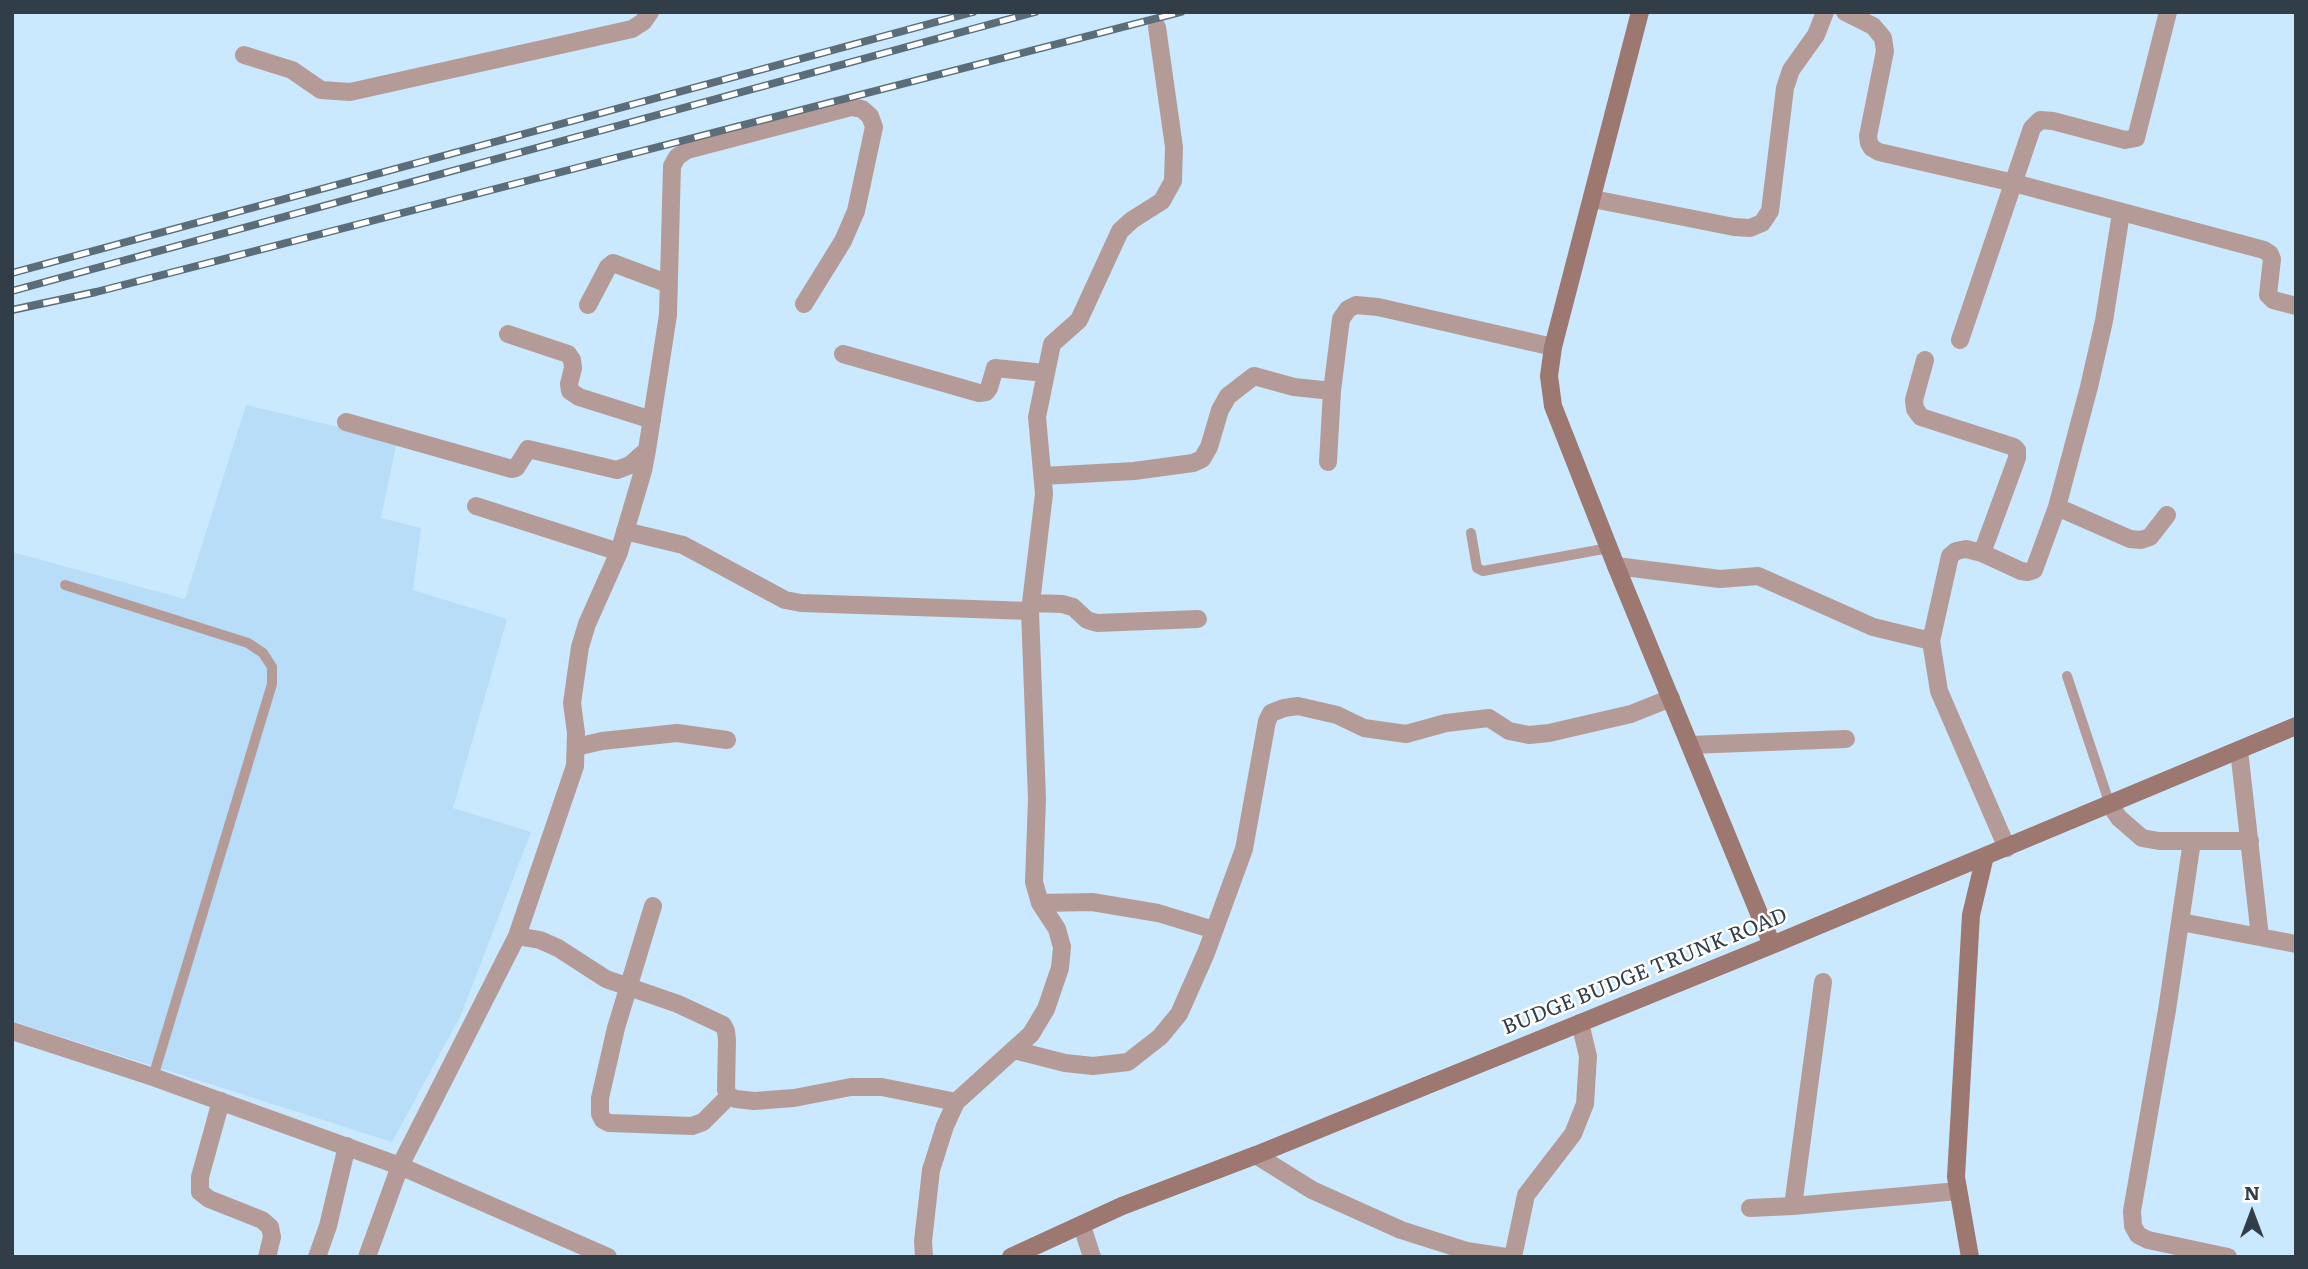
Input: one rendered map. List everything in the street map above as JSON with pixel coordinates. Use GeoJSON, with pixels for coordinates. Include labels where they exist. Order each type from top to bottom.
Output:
{"type":"FeatureCollection","features":[{"type":"Feature","properties":{"kind":"street"},"geometry":{"type":"LineString","coordinates":[[244,55],[292,70],[321,90],[350,92],[632,29],[643,22],[650,12]]}},
{"type":"Feature","properties":{"kind":"street"},"geometry":{"type":"LineString","coordinates":[[1640,12],[1553,347],[1549,376],[1553,406],[1772,945]]}},
{"type":"Feature","properties":{"kind":"street"},"geometry":{"type":"LineString","coordinates":[[1593,200],[1734,227],[1750,229],[1762,223],[1770,211],[1785,88],[1791,70],[1816,35],[1825,12]]}},
{"type":"Feature","properties":{"kind":"street"},"geometry":{"type":"LineString","coordinates":[[1845,12],[1873,26],[1883,38],[1885,51],[1868,136],[1868,143],[1872,148],[1879,152],[2014,183],[2264,250],[2272,259],[2268,295],[2273,300],[2296,306]]}},
{"type":"Feature","properties":{"kind":"street"},"geometry":{"type":"LineString","coordinates":[[1959,340],[2032,128],[2040,120],[2053,121],[2125,140],[2136,138],[2168,12]]}},
{"type":"Feature","properties":{"kind":"street"},"geometry":{"type":"LineString","coordinates":[[924,1257],[923,1241],[931,1170],[956,1102],[1031,1034],[1046,1009],[1060,968],[1062,947],[1057,929],[1040,903],[1034,882],[1037,799],[1030,607],[1044,494],[1037,417],[1052,344],[1079,320],[1116,237],[1125,225],[1162,201],[1173,181],[1174,147],[1157,27]]}},
{"type":"Feature","properties":{"kind":"street"},"geometry":{"type":"LineString","coordinates":[[367,1257],[400,1166],[517,936],[575,766],[572,703],[580,647],[587,624],[619,552],[647,450],[668,315],[671,175],[677,157],[687,150],[852,107],[862,109],[870,116],[874,127],[856,211],[843,241],[804,304]]}},
{"type":"Feature","properties":{"kind":"street"},"geometry":{"type":"LineString","coordinates":[[2007,848],[1939,691],[1931,641],[1950,556],[1956,551],[1966,549],[1982,552],[2021,571],[2034,570],[2057,507],[2089,387],[2104,321],[2121,213]]}},
{"type":"Feature","properties":{"kind":"street"},"geometry":{"type":"LineString","coordinates":[[588,305],[608,267],[613,263],[669,284]]}},
{"type":"Feature","properties":{"kind":"street"},"geometry":{"type":"LineString","coordinates":[[1328,462],[1332,391],[1341,319],[1348,309],[1356,305],[1378,307],[1553,347]]}},
{"type":"Feature","properties":{"kind":"street"},"geometry":{"type":"LineString","coordinates":[[508,334],[568,354],[573,368],[570,391],[579,397],[652,420]]}},
{"type":"Feature","properties":{"kind":"street"},"geometry":{"type":"LineString","coordinates":[[844,354],[979,393],[986,392],[989,388],[995,369],[1045,373]]}},
{"type":"Feature","properties":{"kind":"street"},"geometry":{"type":"LineString","coordinates":[[1925,360],[1914,400],[1915,409],[1921,417],[2017,450],[2017,458],[1982,552]]}},
{"type":"Feature","properties":{"kind":"street"},"geometry":{"type":"LineString","coordinates":[[1043,476],[1134,471],[1194,463],[1202,459],[1209,447],[1220,410],[1228,396],[1254,376],[1294,387],[1332,391]]}},
{"type":"Feature","properties":{"kind":"street"},"geometry":{"type":"LineString","coordinates":[[346,422],[512,469],[519,465],[528,449],[617,470],[629,465],[647,450]]}},
{"type":"Feature","properties":{"kind":"street"},"geometry":{"type":"LineString","coordinates":[[476,506],[619,552]]}},
{"type":"Feature","properties":{"kind":"street"},"geometry":{"type":"LineString","coordinates":[[2057,507],[2130,539],[2141,540],[2150,537],[2167,515]]}},
{"type":"Feature","properties":{"kind":"street"},"geometry":{"type":"LineString","coordinates":[[625,531],[684,545],[785,600],[1030,607],[1062,604],[1073,607],[1087,620],[1097,623],[1198,619]]}},
{"type":"Feature","properties":{"kind":"street"},"geometry":{"type":"LineString","coordinates":[[1616,566],[1720,579],[1758,576],[1873,627],[1931,641]]}},
{"type":"Feature","properties":{"kind":"street"},"geometry":{"type":"LineString","coordinates":[[1014,1050],[1065,1063],[1093,1066],[1128,1062],[1160,1037],[1179,1014],[1244,849],[1267,721],[1271,713],[1298,706],[1338,715],[1364,728],[1406,734],[1446,723],[1489,718],[1509,731],[1529,735],[1549,733],[1631,713],[1671,698]]}},
{"type":"Feature","properties":{"kind":"street","name":"BUDGE BUDGE TRUNK ROAD"},"geometry":{"type":"LineString","coordinates":[[1011,1257],[1122,1206],[1256,1155],[1772,945],[2296,726]]}},
{"type":"Feature","properties":{"kind":"street"},"geometry":{"type":"LineString","coordinates":[[576,747],[602,741],[677,733],[727,740]]}},
{"type":"Feature","properties":{"kind":"street"},"geometry":{"type":"LineString","coordinates":[[1690,745],[1846,739]]}},
{"type":"Feature","properties":{"kind":"street"},"geometry":{"type":"LineString","coordinates":[[2239,750],[2260,937]]}},
{"type":"Feature","properties":{"kind":"street"},"geometry":{"type":"LineString","coordinates":[[2110,805],[2119,818],[2142,838],[2159,841],[2250,841]]}},
{"type":"Feature","properties":{"kind":"street"},"geometry":{"type":"LineString","coordinates":[[2192,841],[2157,1075],[2134,1197],[2133,1226],[2138,1235],[2148,1240],[2228,1257]]}},
{"type":"Feature","properties":{"kind":"street"},"geometry":{"type":"LineString","coordinates":[[1970,1257],[1956,1177],[1971,915],[1985,856]]}},
{"type":"Feature","properties":{"kind":"street"},"geometry":{"type":"LineString","coordinates":[[1040,903],[1077,900],[1092,902],[1158,913],[1214,930]]}},
{"type":"Feature","properties":{"kind":"street"},"geometry":{"type":"LineString","coordinates":[[653,906],[616,1028],[600,1098],[600,1114],[609,1123],[692,1126],[703,1122],[729,1096]]}},
{"type":"Feature","properties":{"kind":"street"},"geometry":{"type":"LineString","coordinates":[[2181,922],[2296,944]]}},
{"type":"Feature","properties":{"kind":"street"},"geometry":{"type":"LineString","coordinates":[[517,936],[540,940],[558,948],[606,979],[714,1019],[726,1031],[726,1090],[729,1096],[736,1099],[754,1101],[794,1098],[852,1087],[882,1087],[956,1102]]}},
{"type":"Feature","properties":{"kind":"street"},"geometry":{"type":"LineString","coordinates":[[1793,1206],[1823,982]]}},
{"type":"Feature","properties":{"kind":"street"},"geometry":{"type":"LineString","coordinates":[[1513,1257],[1526,1195],[1573,1134],[1585,1104],[1588,1056],[1580,1023]]}},
{"type":"Feature","properties":{"kind":"street"},"geometry":{"type":"LineString","coordinates":[[12,1031],[153,1077],[400,1166],[608,1257]]}},
{"type":"Feature","properties":{"kind":"street"},"geometry":{"type":"LineString","coordinates":[[221,1101],[200,1177],[200,1192],[209,1199],[262,1220],[270,1227],[272,1237],[267,1257]]}},
{"type":"Feature","properties":{"kind":"street"},"geometry":{"type":"LineString","coordinates":[[317,1257],[328,1226],[347,1146]]}},
{"type":"Feature","properties":{"kind":"street"},"geometry":{"type":"LineString","coordinates":[[1256,1155],[1312,1190],[1401,1230],[1467,1251],[1506,1257]]}},
{"type":"Feature","properties":{"kind":"street"},"geometry":{"type":"LineString","coordinates":[[1750,1208],[1958,1191]]}},
{"type":"Feature","properties":{"kind":"street"},"geometry":{"type":"LineString","coordinates":[[1082,1226],[1093,1257]]}},
{"type":"Feature","properties":{"kind":"lane"},"geometry":{"type":"LineString","coordinates":[[1471,533],[1477,568],[1483,571],[1609,548]]}},
{"type":"Feature","properties":{"kind":"lane"},"geometry":{"type":"LineString","coordinates":[[65,585],[248,643],[263,653],[272,667],[272,684],[153,1077]]}},
{"type":"Feature","properties":{"kind":"lane"},"geometry":{"type":"LineString","coordinates":[[2067,676],[2110,805]]}},
{"type":"Feature","properties":{"kind":"shaded area"},"geometry":{"type":"Polygon","coordinates":[[[246,405],[397,441],[381,518],[421,528],[413,590],[507,619],[453,808],[531,832],[461,1015],[392,1142],[12,1021],[12,552],[185,599],[246,405]]]}},
{"type":"Feature","properties":{"kind":"railway"},"geometry":{"type":"LineString","coordinates":[[12,273],[973,12]]}},
{"type":"Feature","properties":{"kind":"railway"},"geometry":{"type":"LineString","coordinates":[[12,291],[1035,12]]}},
{"type":"Feature","properties":{"kind":"railway"},"geometry":{"type":"LineString","coordinates":[[12,310],[96,292],[1181,12]]}}]}
